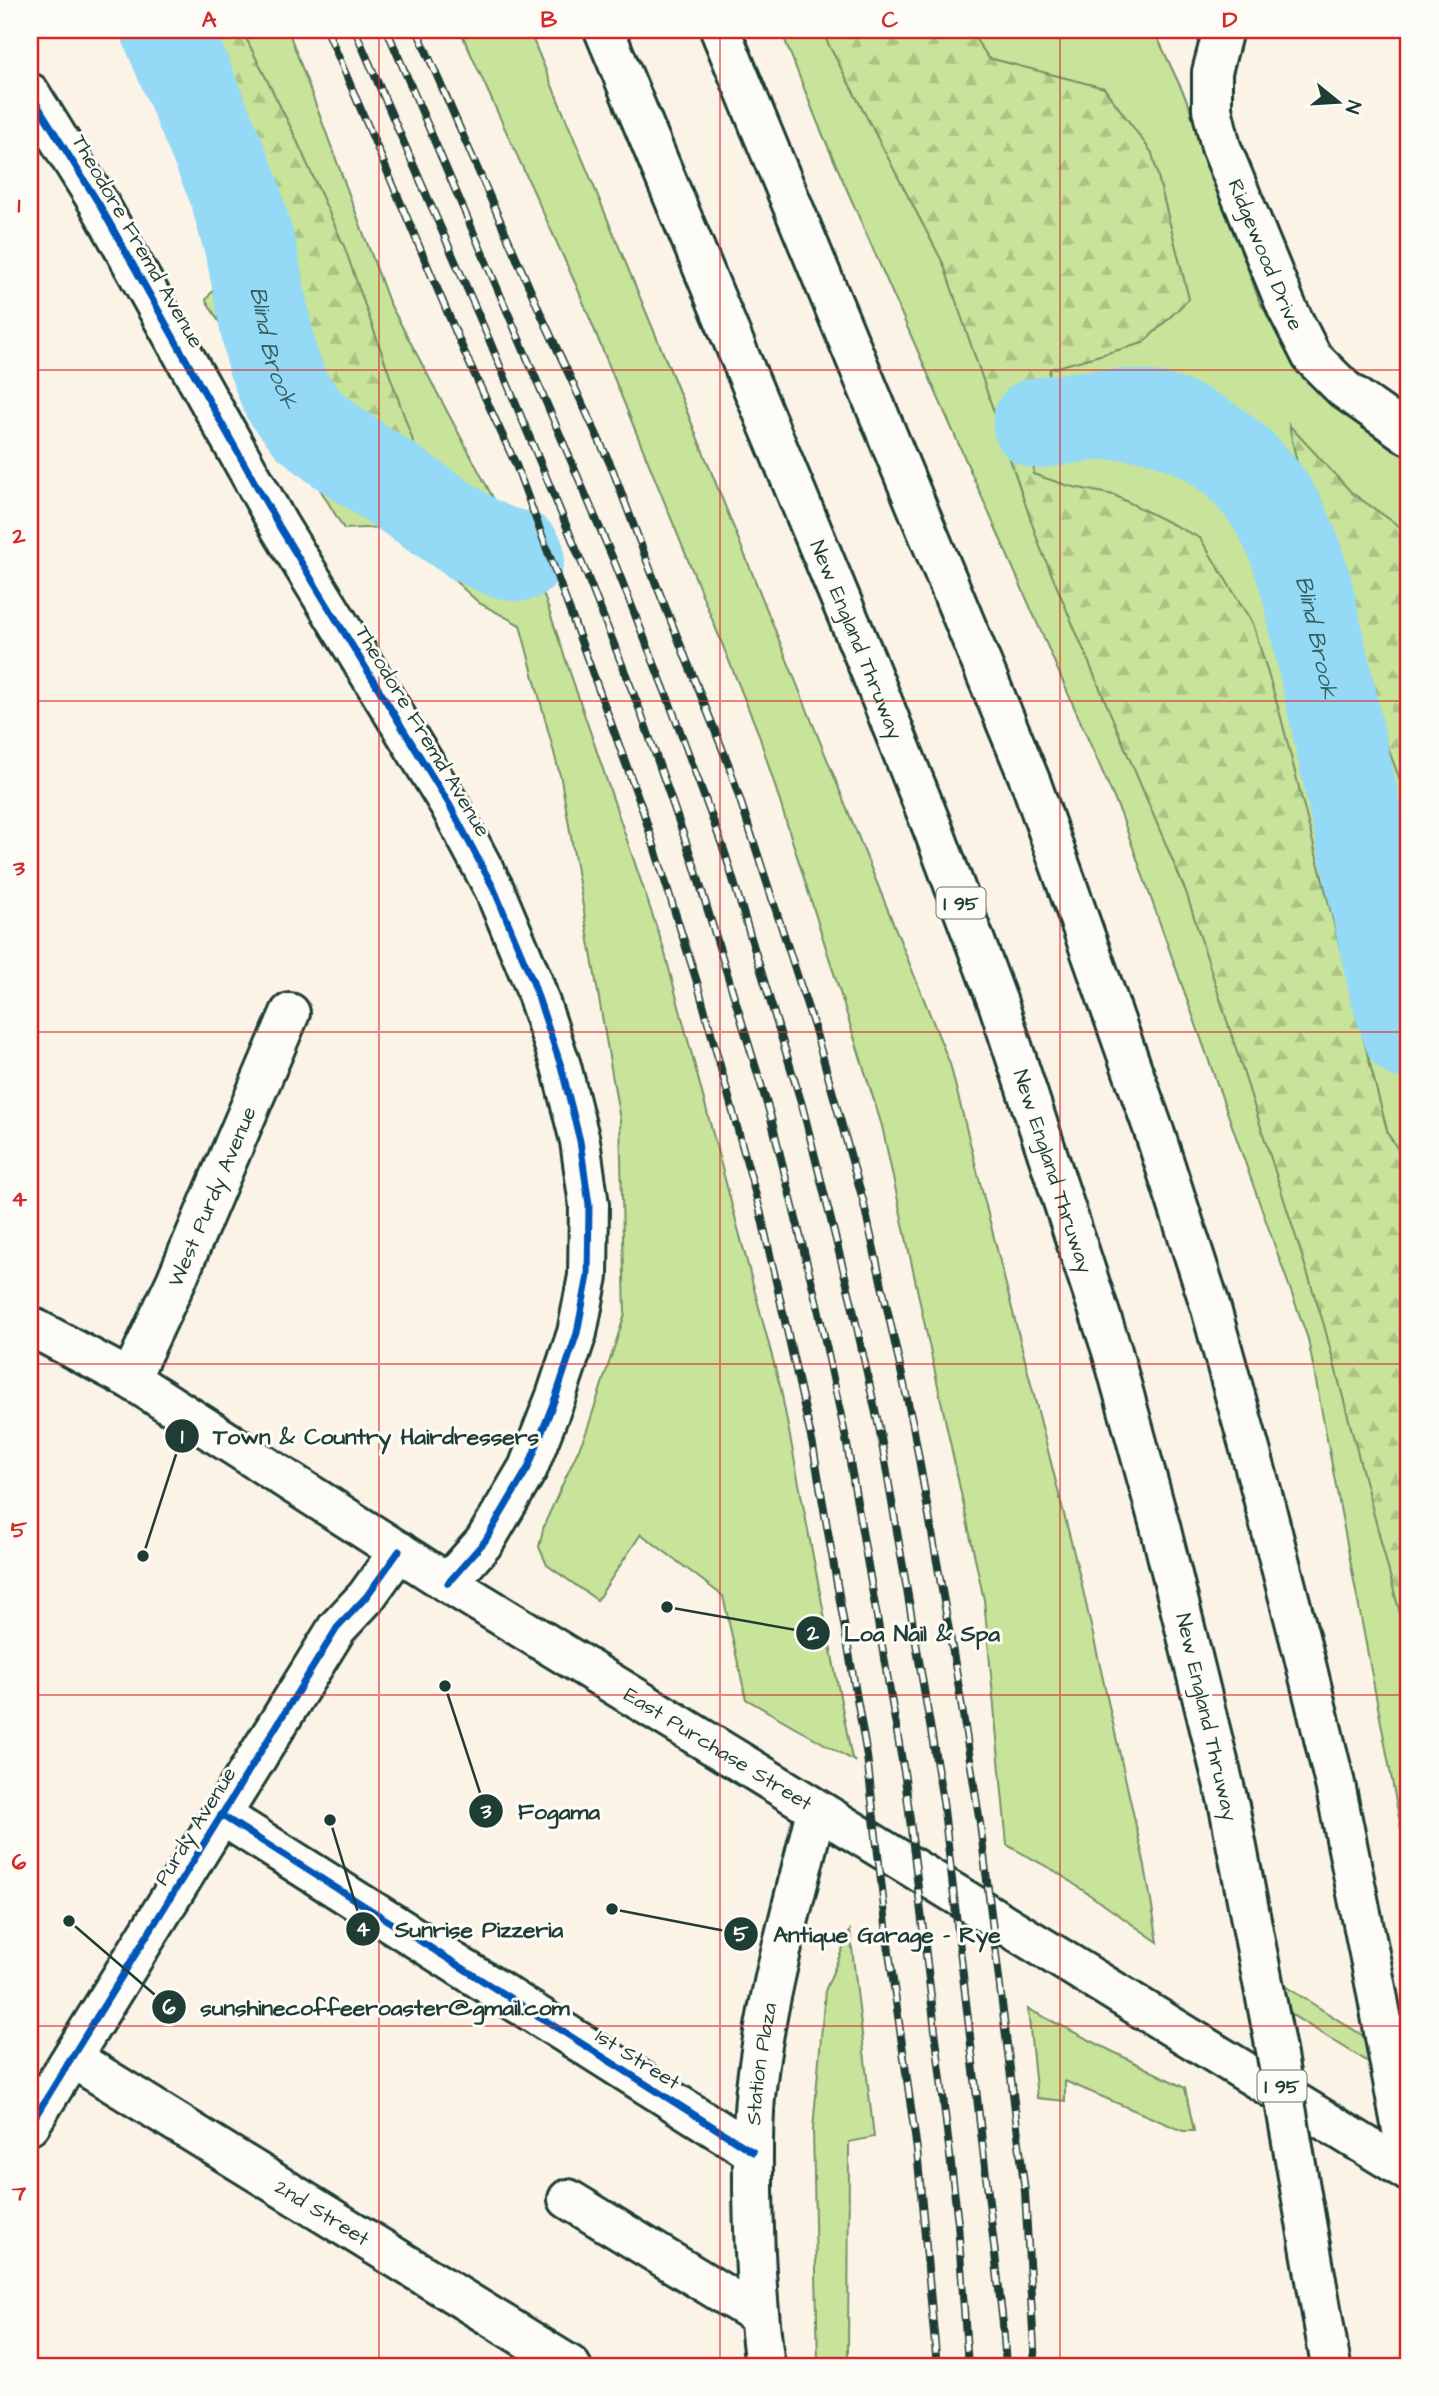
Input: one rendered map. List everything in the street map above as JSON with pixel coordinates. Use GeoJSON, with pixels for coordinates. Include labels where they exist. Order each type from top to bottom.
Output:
{"type":"FeatureCollection","features":[{"type":"Feature","properties":{"kind":"main road","name":"New England Thruway"},"geometry":{"type":"LineString","coordinates":[[604,30],[865,658],[933,829],[998,1003],[1112,1350],[1164,1538],[1229,1806],[1276,2050],[1331,2366]]}},
{"type":"Feature","properties":{"kind":"main road"},"geometry":{"type":"LineString","coordinates":[[720,30],[1031,783],[1154,1131],[1210,1305],[1259,1482],[1335,1784],[1377,1988],[1409,2170]]}},
{"type":"Feature","properties":{"kind":"main road","name":"Ridgewood Drive"},"geometry":{"type":"LineString","coordinates":[[1223,30],[1212,72],[1212,109],[1221,147],[1287,308],[1312,357],[1344,389],[1409,435]]}},
{"type":"Feature","properties":{"kind":"main road","name":"Theodore Fremd Avenue"},"geometry":{"type":"LineString","coordinates":[[30,93],[99,204],[279,526],[449,804],[494,890],[533,982],[561,1066],[580,1141],[589,1205],[588,1276],[577,1334],[528,1468],[485,1541],[448,1583]]}},
{"type":"Feature","properties":{"kind":"main road","name":"West Purdy Avenue"},"geometry":{"type":"LineString","coordinates":[[130,1379],[176,1281],[290,1013]]}},
{"type":"Feature","properties":{"kind":"main road","name":"East Purchase Street"},"geometry":{"type":"LineString","coordinates":[[30,1326],[130,1379],[448,1583],[1409,2170]]}},
{"type":"Feature","properties":{"kind":"main road","name":"Purdy Avenue"},"geometry":{"type":"LineString","coordinates":[[30,2125],[337,1628],[366,1597],[398,1551]]}},
{"type":"Feature","properties":{"kind":"main road","name":"Station Plaza"},"geometry":{"type":"LineString","coordinates":[[765,2366],[758,2315],[753,2152],[757,2081],[771,1998],[816,1810]]}},
{"type":"Feature","properties":{"kind":"main road","name":"1st Street"},"geometry":{"type":"LineString","coordinates":[[221,1815],[753,2152]]}},
{"type":"Feature","properties":{"kind":"main road","name":"2nd Street"},"geometry":{"type":"LineString","coordinates":[[72,2058],[571,2366]]}},
{"type":"Feature","properties":{"kind":"main road"},"geometry":{"type":"LineString","coordinates":[[568,2199],[758,2315]]}},
{"type":"Feature","properties":{"kind":"green space"},"geometry":{"type":"Polygon","coordinates":[[[134,30],[288,30],[389,302],[542,590],[663,946],[781,1390],[852,1759],[856,1762],[746,1699],[723,1596],[641,1534],[597,1600],[547,1565],[539,1547],[544,1525],[586,1433],[625,1314],[620,1120],[561,779],[520,625],[479,603],[416,545],[387,527],[344,529],[206,300],[232,263],[235,249],[134,30]]]}},
{"type":"Feature","properties":{"kind":"green space"},"geometry":{"type":"Polygon","coordinates":[[[146,30],[242,30],[293,132],[344,246],[413,441],[412,463],[372,507],[348,498],[246,337],[242,303],[246,276],[234,221],[146,30]]]}},
{"type":"Feature","properties":{"kind":"green space"},"geometry":{"type":"Polygon","coordinates":[[[460,30],[529,30],[671,372],[950,1064],[1080,1577],[1145,1866],[1158,1942],[1055,1871],[1007,1845],[984,1600],[882,1126],[758,732],[577,287],[460,30]]]}},
{"type":"Feature","properties":{"kind":"green space"},"geometry":{"type":"Polygon","coordinates":[[[781,30],[1154,30],[1188,103],[1260,303],[1323,398],[1409,456],[1409,1870],[1308,1339],[1121,814],[819,126],[781,30]]]}},
{"type":"Feature","properties":{"kind":"green space"},"geometry":{"type":"Polygon","coordinates":[[[821,30],[969,30],[989,58],[1104,88],[1152,153],[1189,299],[1143,343],[1050,369],[1033,474],[1069,486],[1114,495],[1200,538],[1253,624],[1279,710],[1388,1134],[1409,1166],[1409,1648],[1324,1325],[1186,892],[1040,547],[943,263],[821,30]]]}},
{"type":"Feature","properties":{"kind":"green space"},"geometry":{"type":"Polygon","coordinates":[[[1289,425],[1352,493],[1409,533],[1409,804],[1377,719],[1306,506],[1289,425]]]}},
{"type":"Feature","properties":{"kind":"green space"},"geometry":{"type":"Polygon","coordinates":[[[850,1931],[874,2137],[849,2142],[848,2366],[818,2366],[813,2129],[825,1991],[850,1931]]]}},
{"type":"Feature","properties":{"kind":"green space"},"geometry":{"type":"Polygon","coordinates":[[[1277,1981],[1409,2065],[1409,2087],[1284,2010],[1277,1981]]]}},
{"type":"Feature","properties":{"kind":"green space"},"geometry":{"type":"Polygon","coordinates":[[[1028,2009],[1185,2088],[1194,2131],[1183,2131],[1065,2081],[1065,2101],[1037,2098],[1028,2009]]]}},
{"type":"Feature","properties":{"kind":"waterway","name":"Blind Brook"},"geometry":{"type":"LineString","coordinates":[[167,30],[234,190],[252,255],[272,359],[286,395],[309,424],[336,446],[475,540],[501,552],[519,556]]}},
{"type":"Feature","properties":{"kind":"waterway","name":"Blind Brook"},"geometry":{"type":"LineString","coordinates":[[1038,423],[1123,414],[1150,417],[1173,424],[1216,445],[1235,460],[1267,496],[1290,538],[1307,589],[1396,995],[1409,1034]]}},
{"type":"Feature","properties":{"kind":"railway"},"geometry":{"type":"LineString","coordinates":[[327,30],[463,349],[516,465],[611,723],[642,808],[697,982],[760,1210],[813,1446],[867,1756],[889,1952],[917,2150],[937,2366]]}},
{"type":"Feature","properties":{"kind":"railway"},"geometry":{"type":"LineString","coordinates":[[355,30],[488,337],[641,713],[694,865],[770,1114],[818,1308],[846,1439],[905,1778],[958,2223],[968,2366]]}},
{"type":"Feature","properties":{"kind":"railway"},"geometry":{"type":"LineString","coordinates":[[387,30],[616,566],[670,704],[725,853],[802,1105],[851,1300],[880,1432],[943,1801],[1006,2366]]}},
{"type":"Feature","properties":{"kind":"railway"},"geometry":{"type":"LineString","coordinates":[[417,30],[540,312],[612,468],[728,763],[815,1030],[863,1200],[913,1425],[980,1823],[1025,2192],[1035,2366]]}},
{"type":"Feature","properties":{"kind":"cycle path"},"geometry":{"type":"LineString","coordinates":[[30,93],[99,204],[279,526],[449,804],[494,889],[533,982],[561,1066],[580,1141],[589,1205],[588,1276],[577,1333],[528,1468],[485,1541],[448,1583]]}},
{"type":"Feature","properties":{"kind":"cycle path"},"geometry":{"type":"LineString","coordinates":[[30,2125],[337,1628],[366,1597],[399,1551]]}},
{"type":"Feature","properties":{"kind":"cycle path"},"geometry":{"type":"LineString","coordinates":[[221,1815],[753,2152]]}},
{"type":"Feature","properties":{"kind":"place","name":"Town & Country Hairdressers"},"geometry":{"type":"Point","coordinates":[143,1556]}},
{"type":"Feature","properties":{"kind":"place","name":"Loa Nail & Spa"},"geometry":{"type":"Point","coordinates":[667,1607]}},
{"type":"Feature","properties":{"kind":"place","name":"Fogama"},"geometry":{"type":"Point","coordinates":[445,1686]}},
{"type":"Feature","properties":{"kind":"place","name":"Sunrise Pizzeria"},"geometry":{"type":"Point","coordinates":[330,1820]}},
{"type":"Feature","properties":{"kind":"place","name":"Antique Garage - Rye"},"geometry":{"type":"Point","coordinates":[612,1909]}},
{"type":"Feature","properties":{"kind":"place","name":"sunshinecoffeeroaster@gmail.com"},"geometry":{"type":"Point","coordinates":[69,1921]}}]}
